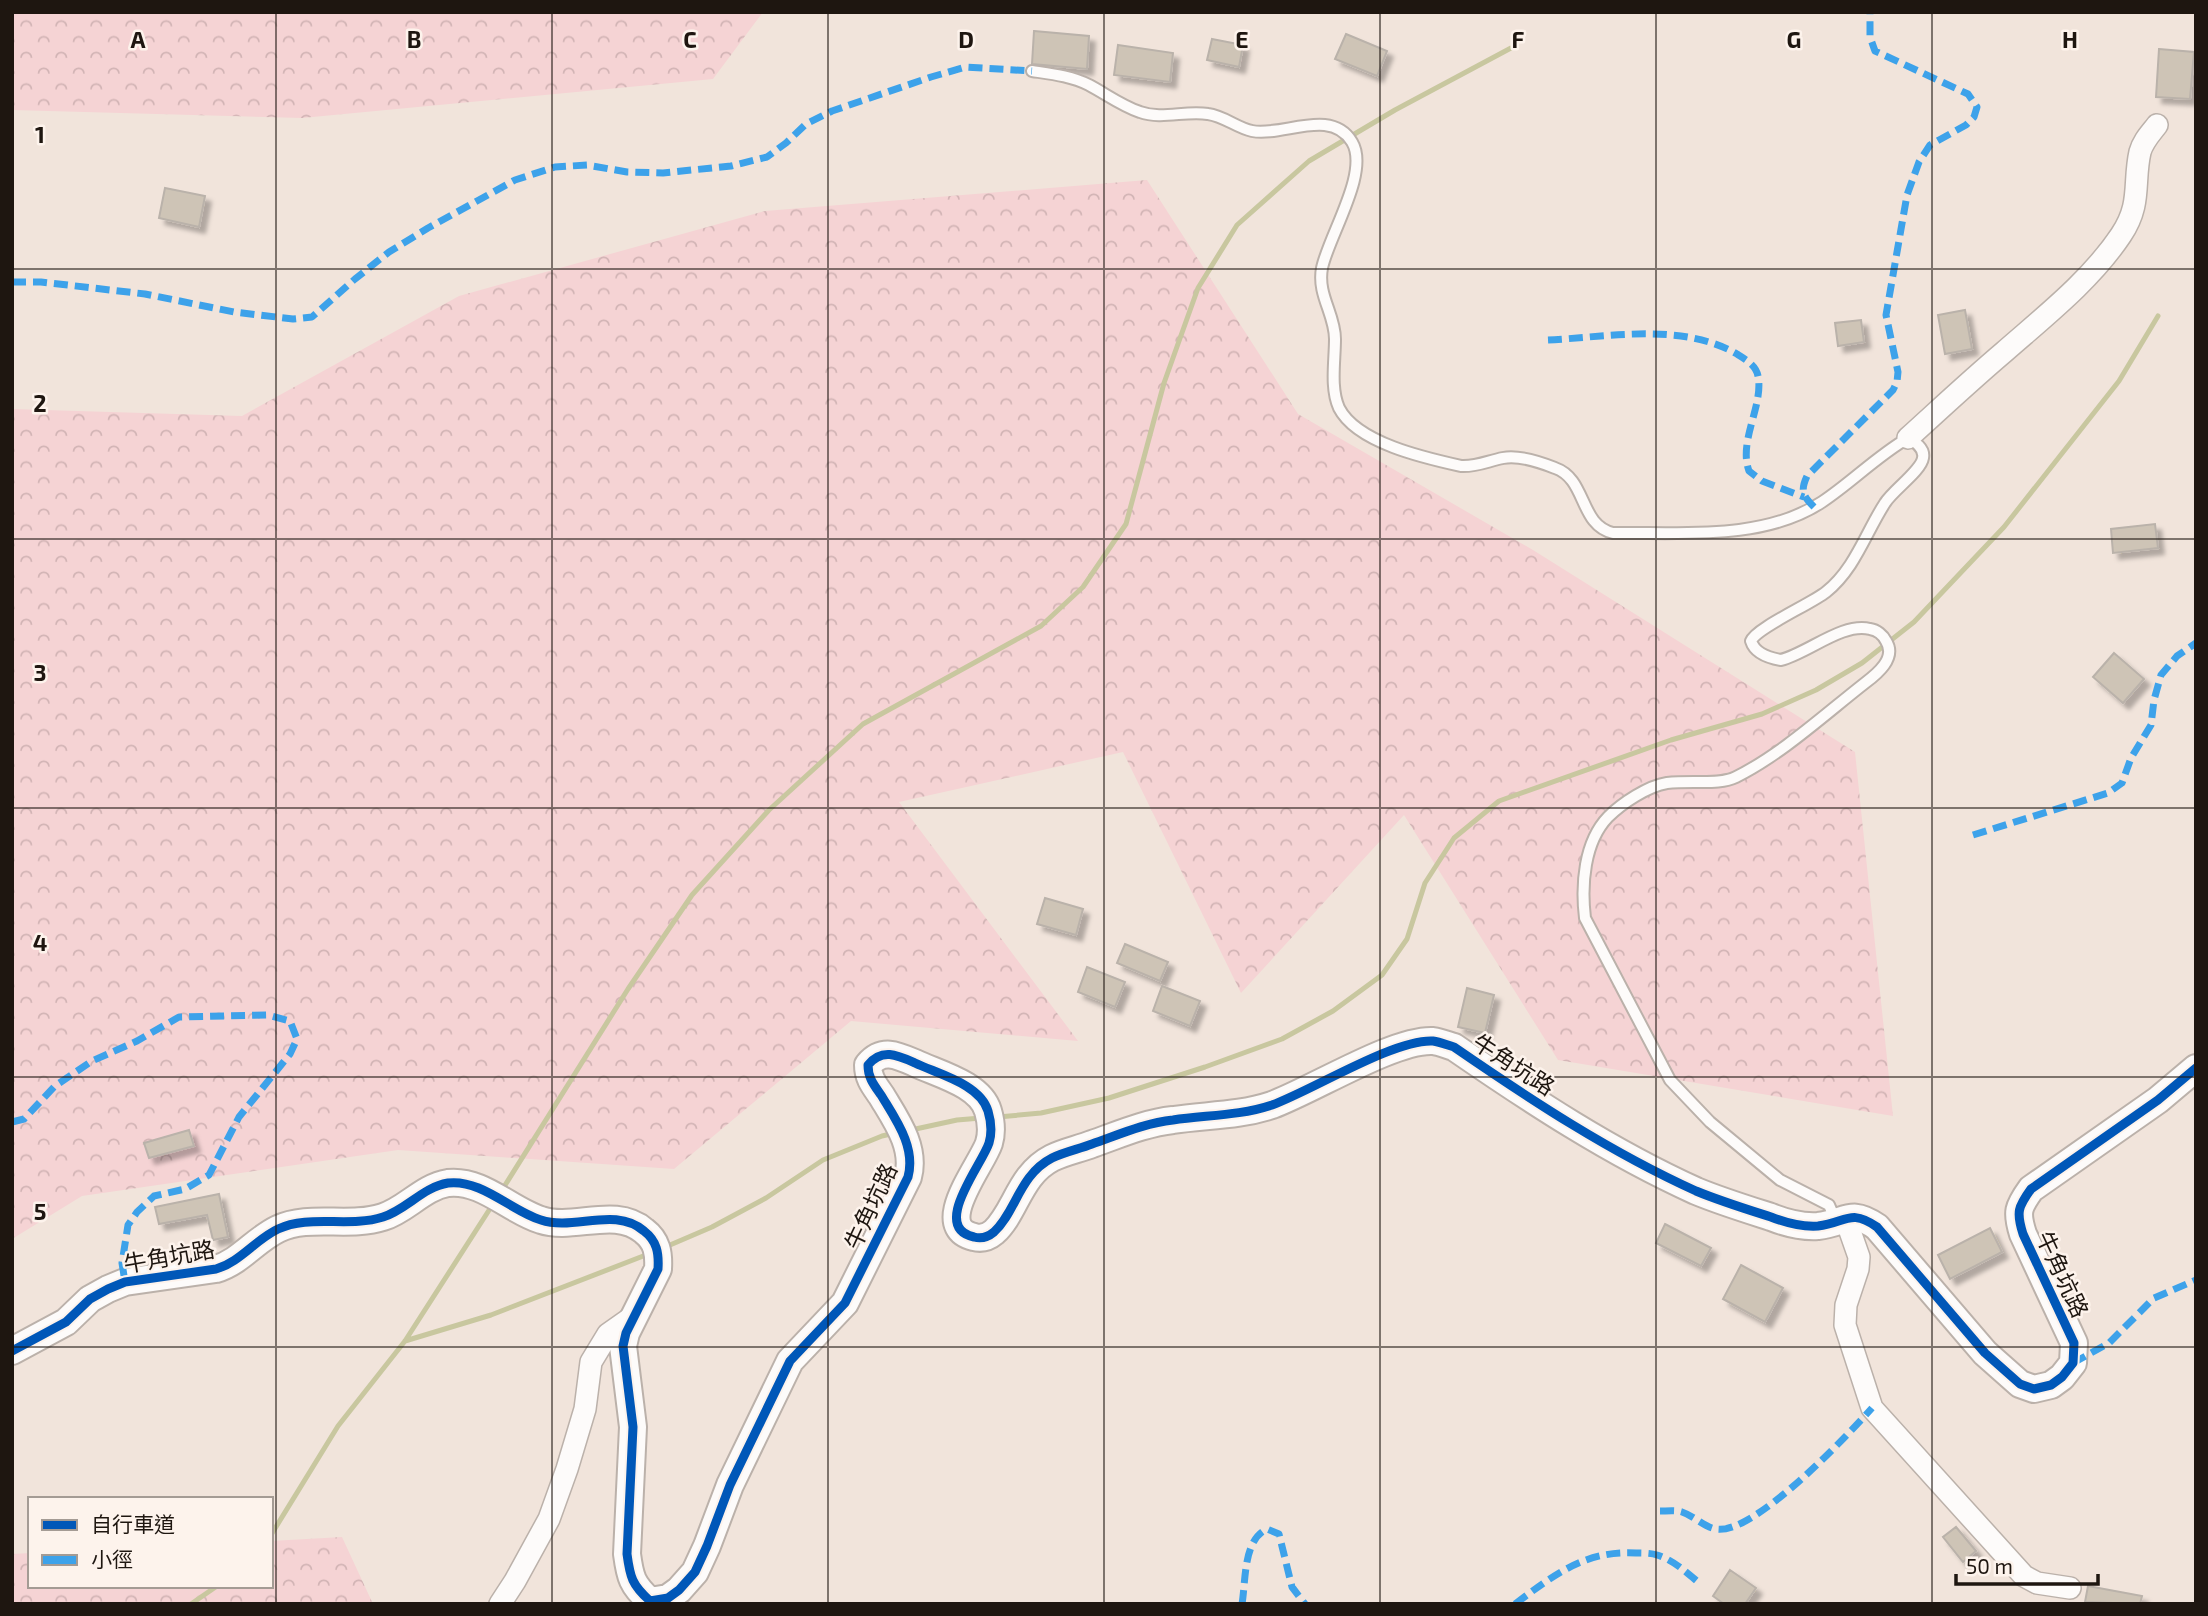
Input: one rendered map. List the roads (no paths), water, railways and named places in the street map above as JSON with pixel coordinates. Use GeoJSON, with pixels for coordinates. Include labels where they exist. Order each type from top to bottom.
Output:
{"type":"FeatureCollection","features":[{"type":"Feature","properties":{"kind":"street"},"geometry":{"type":"LineString","coordinates":[[1908,438],[2057,306],[2099,263],[2122,234],[2138,194],[2140,152],[2157,125]]}},
{"type":"Feature","properties":{"kind":"street","name":"牛角坑路"},"geometry":{"type":"LineString","coordinates":[[12,1351],[44,1336],[66,1322],[90,1299],[125,1282],[228,1265],[279,1228],[292,1224],[368,1221],[386,1217],[433,1188],[449,1183],[470,1185],[543,1221],[610,1219],[639,1226],[655,1243],[659,1257],[658,1269],[626,1334],[623,1346],[633,1427],[627,1554],[636,1589],[651,1602],[668,1598],[695,1572],[730,1485],[790,1361],[845,1303],[908,1177],[912,1163],[908,1146],[898,1123],[868,1076],[868,1065],[875,1057],[887,1054],[903,1058],[963,1085],[978,1095],[988,1109],[991,1125],[989,1142],[957,1206],[956,1221],[962,1231],[971,1237],[982,1238],[993,1232],[1035,1170],[1051,1159],[1145,1125],[1239,1114],[1272,1105],[1390,1052],[1418,1042],[1435,1041],[1454,1047],[1564,1120],[1698,1191],[1787,1223],[1804,1226],[1854,1216],[1866,1219],[1877,1227],[1986,1353],[2020,1384],[2034,1388],[2050,1385],[2062,1377],[2073,1363],[2074,1343],[2023,1234],[2018,1218],[2020,1203],[2031,1189],[2158,1100],[2196,1068]]}},
{"type":"Feature","properties":{"kind":"street"},"geometry":{"type":"LineString","coordinates":[[1838,1220],[1859,1257],[1858,1269],[1846,1305],[1845,1325],[1872,1408],[2024,1576],[2037,1583],[2070,1588]]}},
{"type":"Feature","properties":{"kind":"street"},"geometry":{"type":"LineString","coordinates":[[500,1604],[549,1519],[568,1469],[585,1409],[591,1362],[608,1334],[635,1315]]}},
{"type":"Feature","properties":{"kind":"lane"},"geometry":{"type":"LineString","coordinates":[[1032,72],[1064,76],[1153,116],[1210,114],[1241,128],[1258,132],[1320,124],[1340,130],[1352,142],[1357,172],[1322,267],[1321,285],[1335,336],[1335,391],[1339,408],[1349,421],[1365,433],[1389,445],[1461,466],[1514,457],[1555,467],[1569,477],[1590,517],[1604,531],[1613,533],[1718,532],[1783,520],[1809,510],[1908,438],[1917,443],[1923,452],[1923,459],[1886,501],[1842,576],[1827,591],[1800,610],[1758,630],[1751,641],[1758,652],[1771,659],[1781,660],[1854,628],[1873,629],[1890,648],[1886,663],[1870,680],[1782,747],[1733,778],[1666,783],[1648,790],[1622,807],[1608,817],[1598,831],[1585,871],[1585,918],[1670,1080],[1710,1122],[1791,1187],[1829,1205],[1838,1220]]}},
{"type":"Feature","properties":{"kind":"waterway"},"geometry":{"type":"LineString","coordinates":[[502,1190],[628,989],[692,895],[769,810],[863,724],[1041,626],[1083,587],[1126,524],[1164,383],[1198,288],[1237,225],[1309,161],[1395,110],[1511,48]]}},
{"type":"Feature","properties":{"kind":"waterway"},"geometry":{"type":"LineString","coordinates":[[998,1117],[1041,1113],[1109,1098],[1282,1039],[1333,1011],[1382,975],[1407,939],[1425,883],[1454,838],[1499,801],[1671,740],[1762,714],[1816,690],[1862,663],[1914,622],[2004,527],[2119,381],[2158,316]]}},
{"type":"Feature","properties":{"kind":"waterway"},"geometry":{"type":"LineString","coordinates":[[911,1130],[981,1118]]}},
{"type":"Feature","properties":{"kind":"waterway"},"geometry":{"type":"LineString","coordinates":[[663,1248],[712,1227],[766,1198],[823,1160],[895,1133]]}},
{"type":"Feature","properties":{"kind":"waterway"},"geometry":{"type":"LineString","coordinates":[[273,1532],[338,1426],[405,1341],[493,1204]]}},
{"type":"Feature","properties":{"kind":"waterway"},"geometry":{"type":"LineString","coordinates":[[405,1341],[491,1315],[651,1253]]}},
{"type":"Feature","properties":{"kind":"waterway"},"geometry":{"type":"LineString","coordinates":[[191,1604],[214,1588]]}}]}
